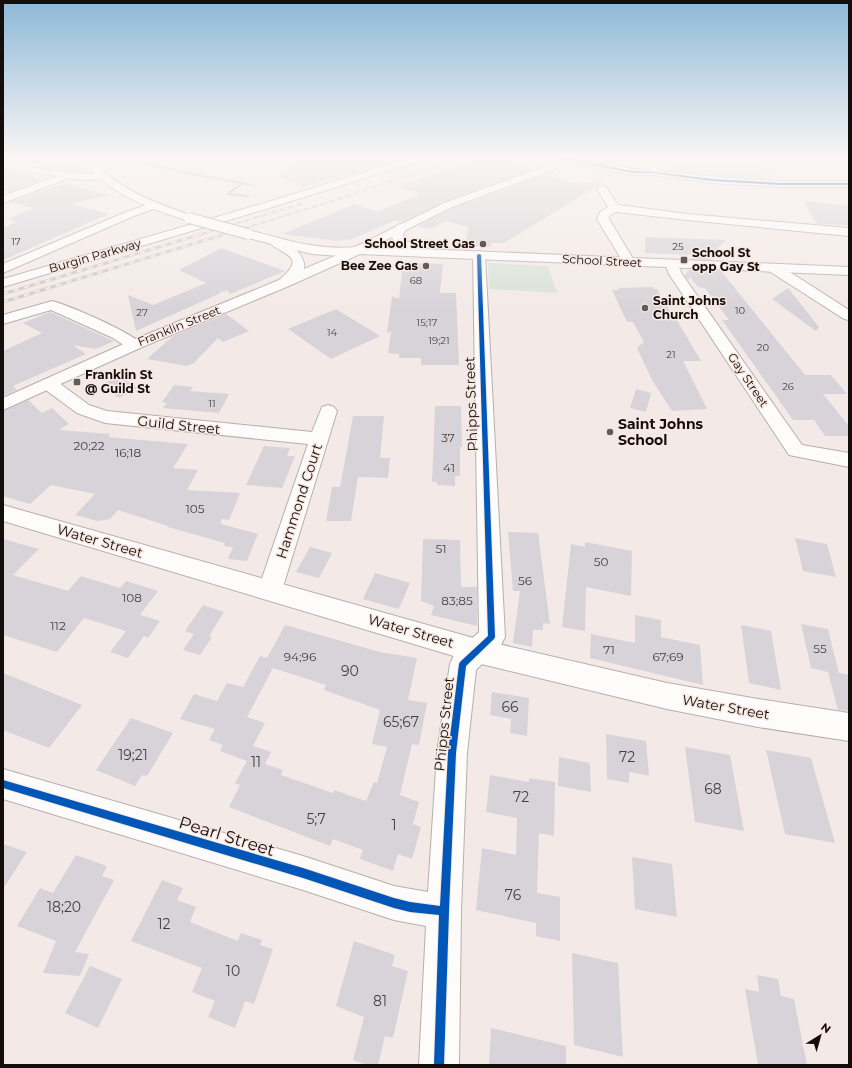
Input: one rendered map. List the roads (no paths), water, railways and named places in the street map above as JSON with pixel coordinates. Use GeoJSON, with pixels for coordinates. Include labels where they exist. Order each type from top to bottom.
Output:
{"type":"FeatureCollection","features":[{"type":"Feature","properties":{"kind":"street"},"geometry":{"type":"LineString","coordinates":[[3,269],[144,209]]}},
{"type":"Feature","properties":{"kind":"street","name":"School Street"},"geometry":{"type":"LineString","coordinates":[[165,209],[189,218],[318,251],[340,252],[358,250],[848,271]]}},
{"type":"Feature","properties":{"kind":"street","name":"Burgin Parkway"},"geometry":{"type":"LineString","coordinates":[[3,283],[259,209]]}},
{"type":"Feature","properties":{"kind":"street","name":"Franklin Street"},"geometry":{"type":"LineString","coordinates":[[3,405],[134,345],[284,283],[358,250],[401,227],[440,209]]}},
{"type":"Feature","properties":{"kind":"street"},"geometry":{"type":"LineString","coordinates":[[613,209],[604,214],[603,218],[629,262]]}},
{"type":"Feature","properties":{"kind":"street"},"geometry":{"type":"LineString","coordinates":[[621,209],[687,217],[849,232]]}},
{"type":"Feature","properties":{"kind":"street"},"geometry":{"type":"LineString","coordinates":[[401,227],[397,234],[399,242],[422,253]]}},
{"type":"Feature","properties":{"kind":"street"},"geometry":{"type":"LineString","coordinates":[[273,240],[291,251],[298,258],[299,266],[297,270],[284,283]]}},
{"type":"Feature","properties":{"kind":"street","name":"Phipps Street"},"geometry":{"type":"LineString","coordinates":[[439,1065],[444,911],[452,753],[463,664],[492,637],[478,255]]}},
{"type":"Feature","properties":{"kind":"street","name":"Gay Street"},"geometry":{"type":"LineString","coordinates":[[671,264],[796,450],[849,460]]}},
{"type":"Feature","properties":{"kind":"street"},"geometry":{"type":"LineString","coordinates":[[774,268],[849,316]]}},
{"type":"Feature","properties":{"kind":"street"},"geometry":{"type":"LineString","coordinates":[[3,320],[52,305],[118,335],[134,345]]}},
{"type":"Feature","properties":{"kind":"street","name":"Guild Street"},"geometry":{"type":"LineString","coordinates":[[49,384],[83,409],[106,417],[319,439]]}},
{"type":"Feature","properties":{"kind":"street","name":"Hammond Court"},"geometry":{"type":"LineString","coordinates":[[270,590],[328,411]]}},
{"type":"Feature","properties":{"kind":"street","name":"Water Street"},"geometry":{"type":"LineString","coordinates":[[3,512],[477,651],[667,696],[758,713],[849,727]]}},
{"type":"Feature","properties":{"kind":"street","name":"Pearl Street"},"geometry":{"type":"LineString","coordinates":[[3,784],[295,870],[394,903],[410,907],[444,911]]}},
{"type":"Feature","properties":{"kind":"railway"},"geometry":{"type":"LineString","coordinates":[[198,235],[285,209]]}},
{"type":"Feature","properties":{"kind":"railway"},"geometry":{"type":"LineString","coordinates":[[222,235],[307,209]]}},
{"type":"Feature","properties":{"kind":"railway"},"geometry":{"type":"LineString","coordinates":[[3,294],[202,234]]}},
{"type":"Feature","properties":{"kind":"railway"},"geometry":{"type":"LineString","coordinates":[[3,302],[225,234]]}},
{"type":"Feature","properties":{"kind":"place","name":"School Street Gas"},"geometry":{"type":"Point","coordinates":[483,244]}},
{"type":"Feature","properties":{"kind":"place","name":"School St opp Gay St"},"geometry":{"type":"Point","coordinates":[684,260]}},
{"type":"Feature","properties":{"kind":"place","name":"Bee Zee Gas"},"geometry":{"type":"Point","coordinates":[426,266]}},
{"type":"Feature","properties":{"kind":"place","name":"Saint Johns Church"},"geometry":{"type":"Point","coordinates":[645,308]}},
{"type":"Feature","properties":{"kind":"place","name":"Franklin St @ Guild St"},"geometry":{"type":"Point","coordinates":[77,382]}},
{"type":"Feature","properties":{"kind":"place","name":"Saint Johns School"},"geometry":{"type":"Point","coordinates":[610,432]}}]}
